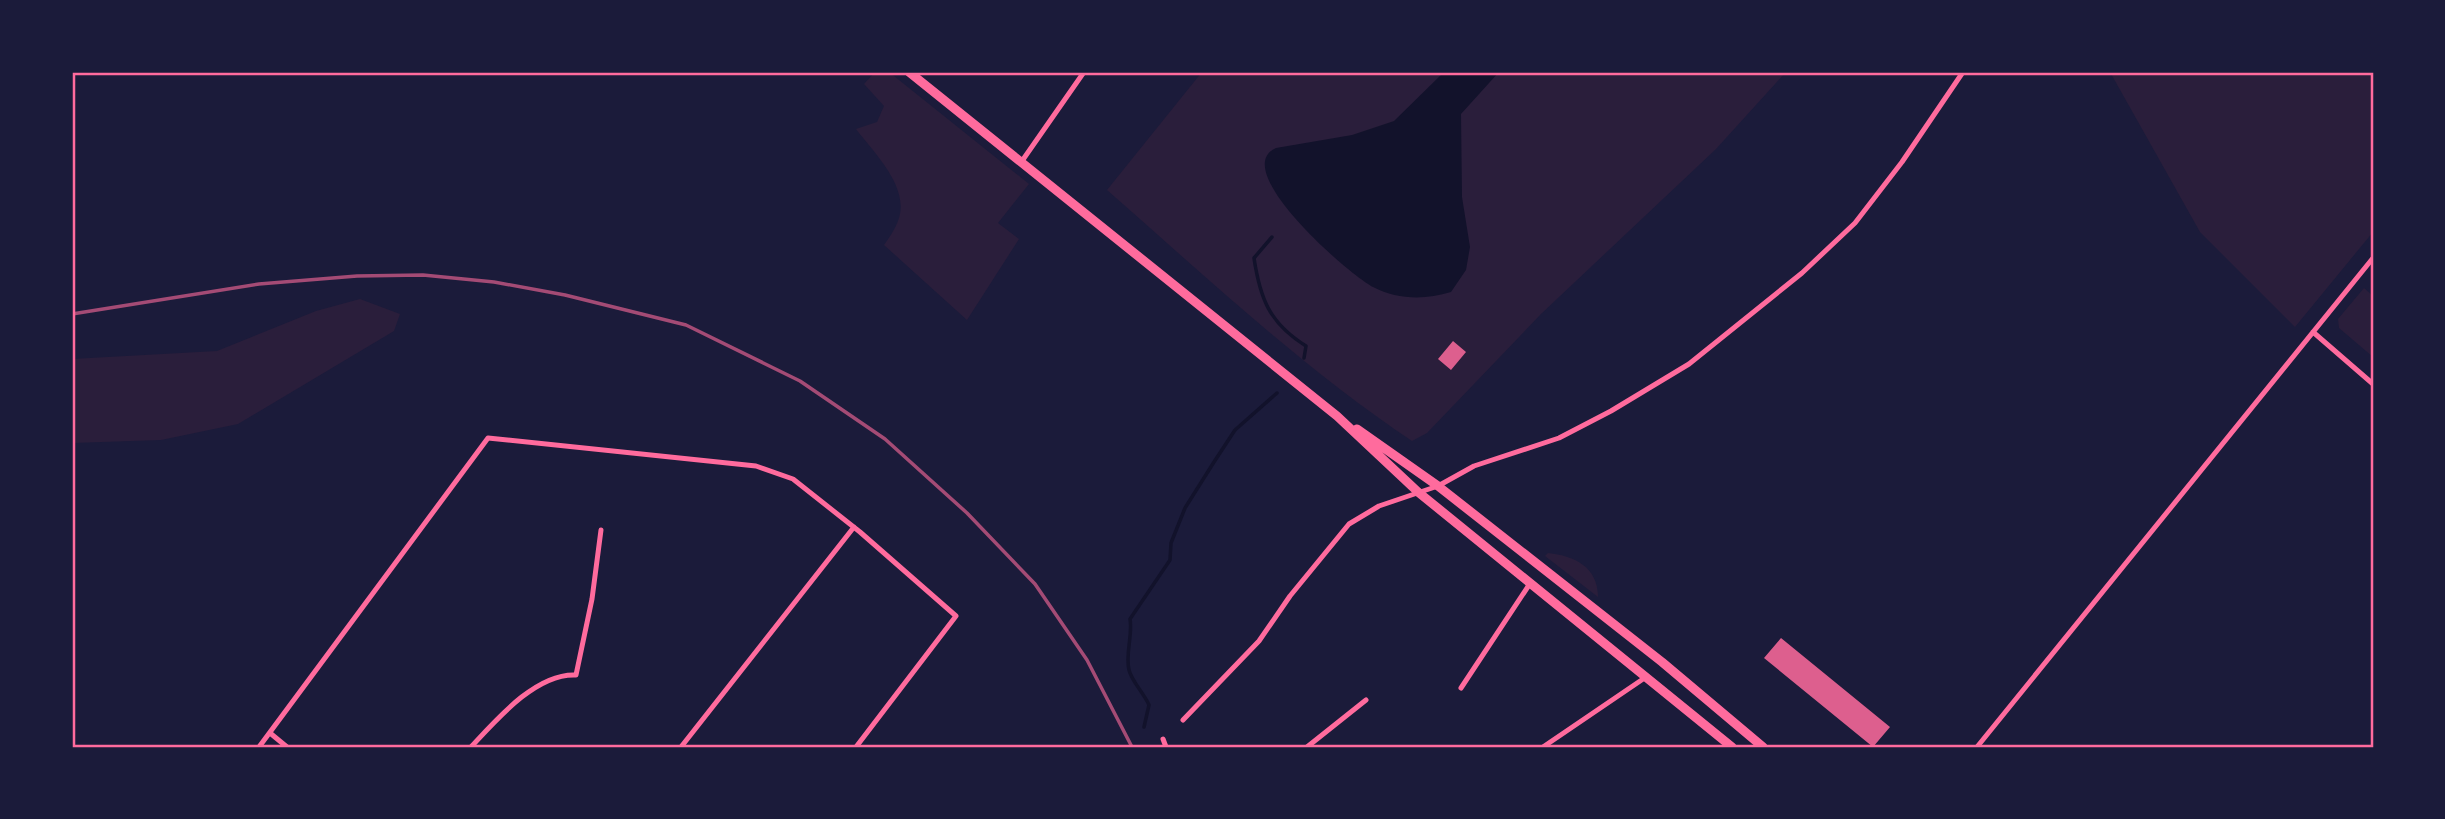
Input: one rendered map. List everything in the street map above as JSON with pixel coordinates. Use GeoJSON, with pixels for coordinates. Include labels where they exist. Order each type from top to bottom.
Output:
{"type":"FeatureCollection","features":[{"type":"Feature","properties":{"kind":"main road"},"geometry":{"type":"LineString","coordinates":[[909,72],[1337,416],[1418,492],[1732,747]]}},
{"type":"Feature","properties":{"kind":"main road"},"geometry":{"type":"LineString","coordinates":[[1337,416],[1438,486],[1662,662],[1763,747]]}},
{"type":"Feature","properties":{"kind":"street"},"geometry":{"type":"LineString","coordinates":[[1022,161],[1084,72]]}},
{"type":"Feature","properties":{"kind":"street"},"geometry":{"type":"LineString","coordinates":[[1183,720],[1259,641],[1290,596],[1349,524],[1378,506],[1438,486],[1474,466],[1559,438],[1689,364],[1802,273],[1856,223],[1964,72]]}},
{"type":"Feature","properties":{"kind":"street"},"geometry":{"type":"LineString","coordinates":[[1977,747],[2373,258]]}},
{"type":"Feature","properties":{"kind":"street"},"geometry":{"type":"LineString","coordinates":[[2313,332],[2373,384]]}},
{"type":"Feature","properties":{"kind":"street"},"geometry":{"type":"LineString","coordinates":[[259,747],[488,438],[756,466],[793,479],[854,527],[956,616],[856,747]]}},
{"type":"Feature","properties":{"kind":"street"},"geometry":{"type":"LineString","coordinates":[[681,747],[854,527]]}},
{"type":"Feature","properties":{"kind":"street"},"geometry":{"type":"LineString","coordinates":[[471,747],[504,710],[561,674],[576,675],[601,530]]}},
{"type":"Feature","properties":{"kind":"street"},"geometry":{"type":"LineString","coordinates":[[1461,688],[1531,582]]}},
{"type":"Feature","properties":{"kind":"street"},"geometry":{"type":"LineString","coordinates":[[1543,747],[1646,677]]}},
{"type":"Feature","properties":{"kind":"street"},"geometry":{"type":"LineString","coordinates":[[1307,747],[1366,699]]}},
{"type":"Feature","properties":{"kind":"street"},"geometry":{"type":"LineString","coordinates":[[270,733],[287,747]]}},
{"type":"Feature","properties":{"kind":"street"},"geometry":{"type":"LineString","coordinates":[[1163,739],[1166,747]]}},
{"type":"Feature","properties":{"kind":"shaded area"},"geometry":{"type":"Polygon","coordinates":[[[875,72],[889,72],[1029,184],[998,223],[1019,239],[967,320],[884,245],[898,221],[901,209],[899,196],[889,172],[856,129],[877,122],[884,106],[864,84],[875,72]]]}},
{"type":"Feature","properties":{"kind":"shaded area"},"geometry":{"type":"Polygon","coordinates":[[[1202,72],[1786,72],[1716,149],[1541,314],[1427,433],[1412,441],[1293,352],[1107,190],[1202,72]]]}},
{"type":"Feature","properties":{"kind":"shaded area"},"geometry":{"type":"Polygon","coordinates":[[[1444,72],[1499,72],[1461,114],[1462,197],[1470,247],[1466,270],[1451,292],[1421,297],[1392,294],[1373,287],[1360,278],[1297,221],[1267,177],[1265,159],[1276,148],[1352,135],[1394,121],[1444,72]]]}},
{"type":"Feature","properties":{"kind":"shaded area"},"geometry":{"type":"Polygon","coordinates":[[[2110,72],[2373,72],[2373,232],[2295,327],[2200,232],[2110,72]]]}},
{"type":"Feature","properties":{"kind":"shaded area"},"geometry":{"type":"Polygon","coordinates":[[[2364,288],[2373,296],[2373,357],[2339,328],[2338,319],[2364,288]]]}},
{"type":"Feature","properties":{"kind":"shaded area"},"geometry":{"type":"Polygon","coordinates":[[[360,299],[400,314],[394,331],[238,424],[161,440],[72,443],[72,359],[217,351],[316,311],[360,299]]]}},
{"type":"Feature","properties":{"kind":"shaded area"},"geometry":{"type":"Polygon","coordinates":[[[1548,553],[1576,560],[1583,565],[1594,578],[1598,597],[1545,556],[1548,553]]]}},
{"type":"Feature","properties":{"kind":"building"},"geometry":{"type":"Polygon","coordinates":[[[1453,341],[1466,352],[1451,370],[1438,359],[1453,341]]]}},
{"type":"Feature","properties":{"kind":"building"},"geometry":{"type":"Polygon","coordinates":[[[1781,638],[1890,727],[1873,747],[1764,658],[1781,638]]]}},
{"type":"Feature","properties":{"kind":"waterway"},"geometry":{"type":"LineString","coordinates":[[1272,237],[1254,258],[1259,285],[1275,319],[1306,346],[1304,358]]}},
{"type":"Feature","properties":{"kind":"waterway"},"geometry":{"type":"LineString","coordinates":[[1144,727],[1149,705],[1129,670],[1130,619],[1170,560],[1171,543],[1185,508],[1214,462],[1235,430],[1277,393]]}},
{"type":"Feature","properties":{"kind":"railway"},"geometry":{"type":"LineString","coordinates":[[72,314],[259,284],[357,276],[423,275],[494,282],[565,295],[686,325],[800,381],[885,439],[967,513],[1035,584],[1087,660],[1132,747]]}}]}
